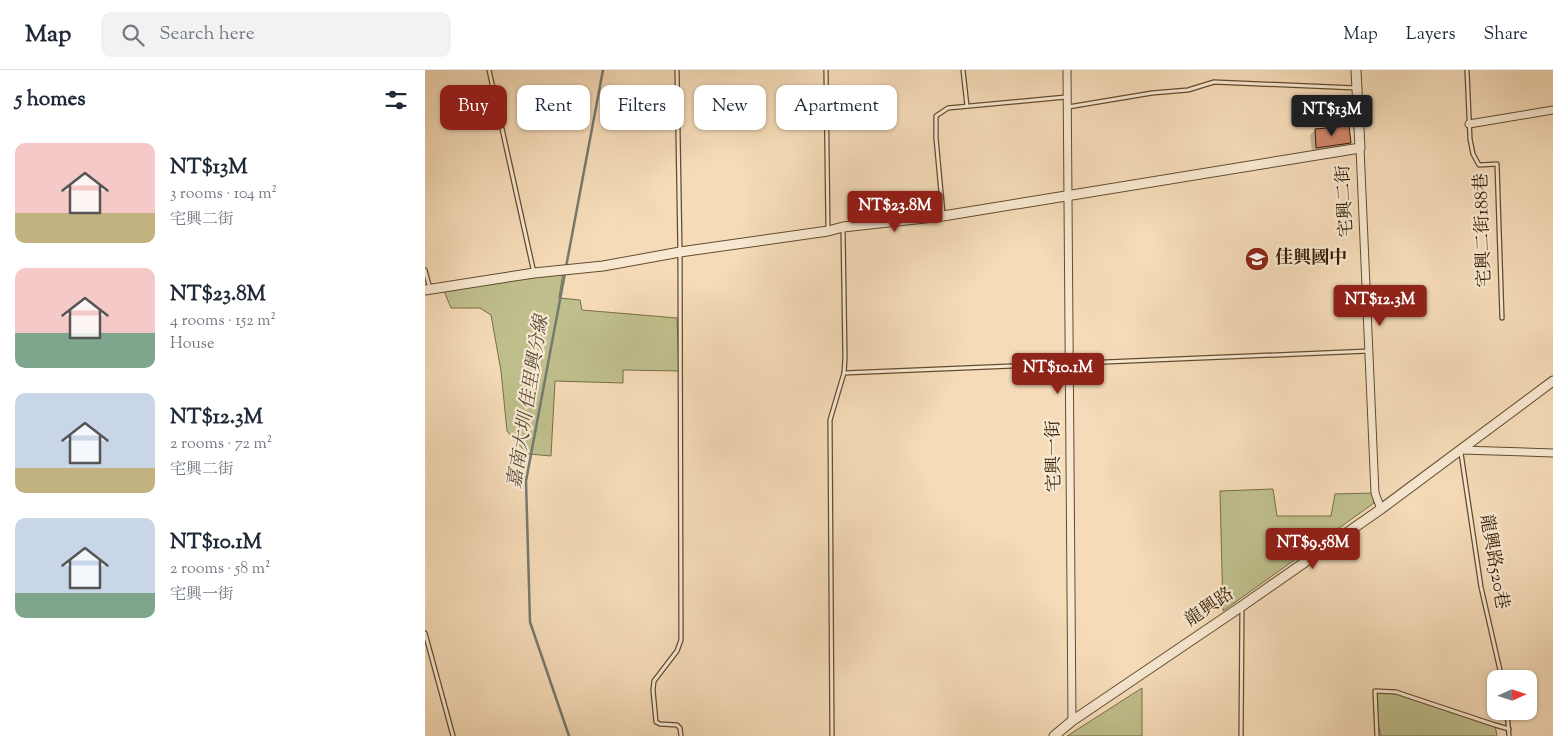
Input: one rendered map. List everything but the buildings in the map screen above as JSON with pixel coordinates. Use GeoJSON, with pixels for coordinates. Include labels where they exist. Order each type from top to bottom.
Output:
{"type":"FeatureCollection","features":[{"type":"Feature","properties":{"kind":"street","name":"宅興一街"},"geometry":{"type":"LineString","coordinates":[[1067,70],[1072,721]]}},
{"type":"Feature","properties":{"kind":"street","name":"宅興二街"},"geometry":{"type":"LineString","coordinates":[[1356,70],[1375,493],[1381,509]]}},
{"type":"Feature","properties":{"kind":"street"},"geometry":{"type":"LineString","coordinates":[[1469,124],[1553,110]]}},
{"type":"Feature","properties":{"kind":"street"},"geometry":{"type":"LineString","coordinates":[[428,290],[534,273],[603,266],[680,252],[828,231],[843,227],[943,216],[1360,148]]}},
{"type":"Feature","properties":{"kind":"street","name":"龍興路"},"geometry":{"type":"LineString","coordinates":[[1054,736],[1072,721],[1381,509],[1553,381]]}},
{"type":"Feature","properties":{"kind":"street"},"geometry":{"type":"LineString","coordinates":[[1460,450],[1553,453]]}},
{"type":"Feature","properties":{"kind":"lane"},"geometry":{"type":"LineString","coordinates":[[489,70],[534,273]]}},
{"type":"Feature","properties":{"kind":"lane"},"geometry":{"type":"LineString","coordinates":[[677,70],[680,252],[681,640],[677,651],[655,678],[653,686],[656,722],[677,725],[681,730],[681,736]]}},
{"type":"Feature","properties":{"kind":"lane"},"geometry":{"type":"LineString","coordinates":[[826,70],[828,231]]}},
{"type":"Feature","properties":{"kind":"lane"},"geometry":{"type":"LineString","coordinates":[[963,70],[967,106]]}},
{"type":"Feature","properties":{"kind":"lane","name":"宅興二街188巷"},"geometry":{"type":"LineString","coordinates":[[1467,70],[1470,139],[1473,154],[1479,165],[1497,164],[1502,318]]}},
{"type":"Feature","properties":{"kind":"lane"},"geometry":{"type":"LineString","coordinates":[[1068,108],[1152,93],[1187,90],[1214,82],[1357,88]]}},
{"type":"Feature","properties":{"kind":"lane"},"geometry":{"type":"LineString","coordinates":[[943,216],[937,116],[948,108],[1067,97]]}},
{"type":"Feature","properties":{"kind":"lane"},"geometry":{"type":"LineString","coordinates":[[832,736],[829,420],[844,373],[843,227]]}},
{"type":"Feature","properties":{"kind":"lane"},"geometry":{"type":"LineString","coordinates":[[425,270],[428,290]]}},
{"type":"Feature","properties":{"kind":"lane"},"geometry":{"type":"LineString","coordinates":[[844,373],[1370,351]]}},
{"type":"Feature","properties":{"kind":"lane","name":"龍興路520巷"},"geometry":{"type":"LineString","coordinates":[[1460,450],[1481,587],[1500,670]]}},
{"type":"Feature","properties":{"kind":"lane"},"geometry":{"type":"LineString","coordinates":[[1241,736],[1242,606]]}},
{"type":"Feature","properties":{"kind":"lane"},"geometry":{"type":"LineString","coordinates":[[425,633],[453,736]]}},
{"type":"Feature","properties":{"kind":"lane"},"geometry":{"type":"LineString","coordinates":[[1377,736],[1375,691],[1396,692],[1495,726],[1509,729]]}},
{"type":"Feature","properties":{"kind":"lane"},"geometry":{"type":"LineString","coordinates":[[1508,720],[1509,736]]}},
{"type":"Feature","properties":{"kind":"green space"},"geometry":{"type":"Polygon","coordinates":[[[563,272],[559,298],[580,300],[582,310],[677,318],[679,371],[623,370],[623,383],[555,381],[551,456],[529,454],[507,431],[501,371],[491,315],[480,308],[451,308],[444,291],[563,272]]]}},
{"type":"Feature","properties":{"kind":"green space"},"geometry":{"type":"Polygon","coordinates":[[[1273,489],[1277,516],[1331,516],[1335,494],[1372,493],[1374,503],[1223,611],[1220,491],[1273,489]]]}},
{"type":"Feature","properties":{"kind":"green space"},"geometry":{"type":"Polygon","coordinates":[[[1142,688],[1142,736],[1067,736],[1142,688]]]}},
{"type":"Feature","properties":{"kind":"green space"},"geometry":{"type":"Polygon","coordinates":[[[1375,691],[1396,692],[1495,725],[1497,736],[1381,736],[1377,720],[1375,691]]]}},
{"type":"Feature","properties":{"kind":"waterway","name":"嘉南大圳 佳里興分線"},"geometry":{"type":"LineString","coordinates":[[566,267],[603,70]]}},
{"type":"Feature","properties":{"kind":"waterway","name":"嘉南大圳 佳里興分線"},"geometry":{"type":"LineString","coordinates":[[565,273],[526,481],[530,622],[569,736]]}},
{"type":"Feature","properties":{"kind":"place","name":"佳興國中"},"geometry":{"type":"Point","coordinates":[1257,259]}}]}
